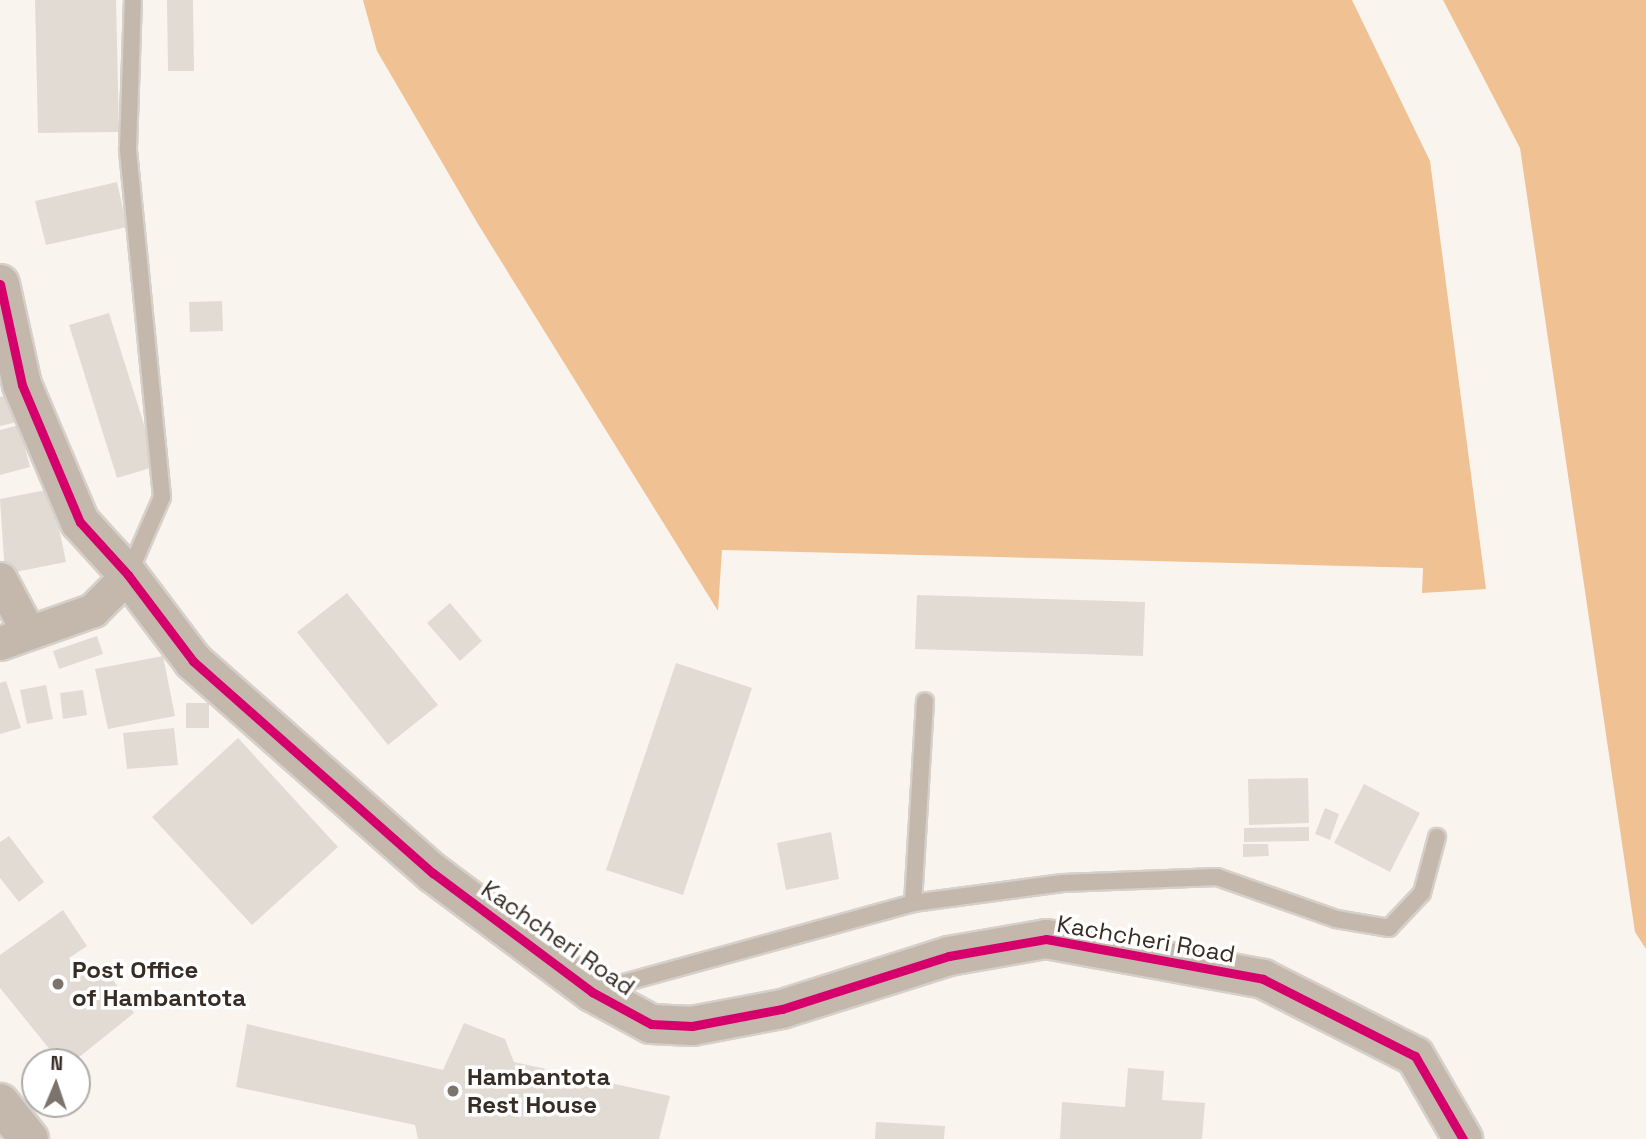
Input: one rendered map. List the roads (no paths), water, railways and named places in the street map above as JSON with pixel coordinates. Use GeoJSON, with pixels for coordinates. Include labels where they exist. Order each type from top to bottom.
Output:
{"type":"FeatureCollection","features":[{"type":"Feature","properties":{"kind":"street","name":"Kachcheri Road"},"geometry":{"type":"LineString","coordinates":[[0,284],[22,385],[47,454],[80,522],[128,575],[193,661],[433,873],[592,992],[651,1024],[692,1026],[782,1009],[949,957],[1046,939],[1263,979],[1415,1056],[1463,1139]]}},
{"type":"Feature","properties":{"kind":"street"},"geometry":{"type":"LineString","coordinates":[[0,579],[13,636],[93,610],[128,575]]}},
{"type":"Feature","properties":{"kind":"street"},"geometry":{"type":"LineString","coordinates":[[0,1103],[29,1139]]}},
{"type":"Feature","properties":{"kind":"lane"},"geometry":{"type":"LineString","coordinates":[[128,575],[162,497],[128,149],[133,0]]}},
{"type":"Feature","properties":{"kind":"lane"},"geometry":{"type":"LineString","coordinates":[[914,904],[925,701]]}},
{"type":"Feature","properties":{"kind":"lane"},"geometry":{"type":"LineString","coordinates":[[592,992],[914,904],[1063,883],[1217,877],[1336,919],[1389,928],[1422,893],[1437,837]]}},
{"type":"Feature","properties":{"kind":"place","name":"Post Office of Hambantota"},"geometry":{"type":"Point","coordinates":[58,984]}},
{"type":"Feature","properties":{"kind":"place","name":"Hambantota Rest House"},"geometry":{"type":"Point","coordinates":[453,1091]}}]}
